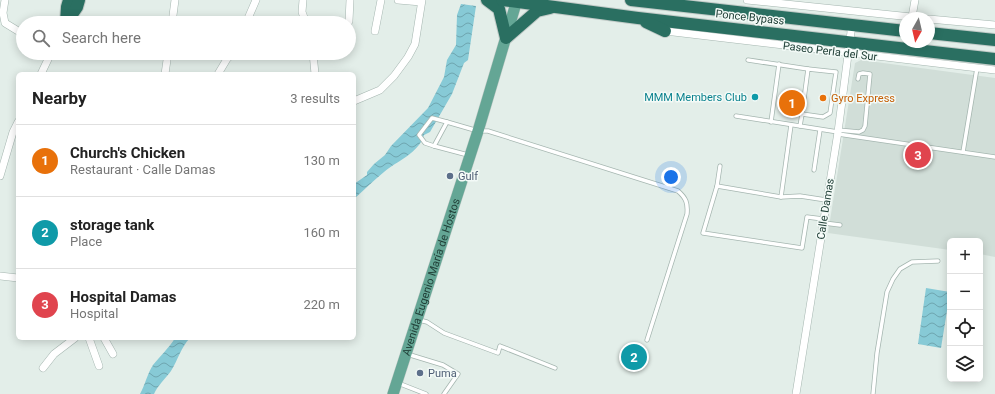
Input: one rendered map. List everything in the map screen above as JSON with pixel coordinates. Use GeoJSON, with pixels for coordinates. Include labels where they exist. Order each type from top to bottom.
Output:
{"type":"FeatureCollection","features":[{"type":"Feature","properties":{"kind":"highway"},"geometry":{"type":"LineString","coordinates":[[66,16],[69,0]]}},
{"type":"Feature","properties":{"kind":"highway"},"geometry":{"type":"LineString","coordinates":[[70,16],[79,0]]}},
{"type":"Feature","properties":{"kind":"highway"},"geometry":{"type":"LineString","coordinates":[[487,0],[499,9],[506,38],[537,11],[556,7]]}},
{"type":"Feature","properties":{"kind":"highway","name":"Ponce Bypass"},"geometry":{"type":"LineString","coordinates":[[502,0],[849,47],[995,59]]}},
{"type":"Feature","properties":{"kind":"highway","name":"Ponce Bypass"},"geometry":{"type":"LineString","coordinates":[[631,0],[899,30]]}},
{"type":"Feature","properties":{"kind":"highway"},"geometry":{"type":"LineString","coordinates":[[663,0],[676,5]]}},
{"type":"Feature","properties":{"kind":"highway"},"geometry":{"type":"LineString","coordinates":[[638,18],[665,31]]}},
{"type":"Feature","properties":{"kind":"highway"},"geometry":{"type":"LineString","coordinates":[[935,34],[995,40]]}},
{"type":"Feature","properties":{"kind":"main road","name":"Avenida Eugenio María de Hostos"},"geometry":{"type":"LineString","coordinates":[[393,394],[478,131],[517,1]]}},
{"type":"Feature","properties":{"kind":"street"},"geometry":{"type":"LineString","coordinates":[[5,0],[3,13],[5,23],[16,30]]}},
{"type":"Feature","properties":{"kind":"street"},"geometry":{"type":"LineString","coordinates":[[173,16],[175,0]]}},
{"type":"Feature","properties":{"kind":"street"},"geometry":{"type":"LineString","coordinates":[[249,16],[256,0]]}},
{"type":"Feature","properties":{"kind":"street"},"geometry":{"type":"LineString","coordinates":[[302,0],[303,16]]}},
{"type":"Feature","properties":{"kind":"street"},"geometry":{"type":"LineString","coordinates":[[349,16],[350,0]]}},
{"type":"Feature","properties":{"kind":"street"},"geometry":{"type":"LineString","coordinates":[[374,31],[380,0]]}},
{"type":"Feature","properties":{"kind":"street"},"geometry":{"type":"LineString","coordinates":[[356,100],[380,90],[394,76],[408,57],[415,44],[421,1],[398,0]]}},
{"type":"Feature","properties":{"kind":"street"},"geometry":{"type":"LineString","coordinates":[[747,0],[899,16]]}},
{"type":"Feature","properties":{"kind":"street"},"geometry":{"type":"LineString","coordinates":[[913,12],[915,0]]}},
{"type":"Feature","properties":{"kind":"street"},"geometry":{"type":"LineString","coordinates":[[935,20],[995,26]]}},
{"type":"Feature","properties":{"kind":"street","name":"Calle Damas"},"geometry":{"type":"LineString","coordinates":[[796,394],[837,132],[852,24]]}},
{"type":"Feature","properties":{"kind":"street","name":"Paseo Perla del Sur"},"geometry":{"type":"LineString","coordinates":[[665,31],[849,47],[995,70]]}},
{"type":"Feature","properties":{"kind":"street"},"geometry":{"type":"LineString","coordinates":[[42,72],[48,60]]}},
{"type":"Feature","properties":{"kind":"street"},"geometry":{"type":"LineString","coordinates":[[165,72],[167,60]]}},
{"type":"Feature","properties":{"kind":"street"},"geometry":{"type":"LineString","coordinates":[[219,72],[226,60]]}},
{"type":"Feature","properties":{"kind":"street"},"geometry":{"type":"LineString","coordinates":[[314,60],[315,72]]}},
{"type":"Feature","properties":{"kind":"street"},"geometry":{"type":"LineString","coordinates":[[0,176],[16,126]]}},
{"type":"Feature","properties":{"kind":"street"},"geometry":{"type":"LineString","coordinates":[[0,276],[16,278]]}},
{"type":"Feature","properties":{"kind":"street"},"geometry":{"type":"LineString","coordinates":[[43,368],[54,354],[72,340]]}},
{"type":"Feature","properties":{"kind":"street"},"geometry":{"type":"LineString","coordinates":[[90,340],[99,366]]}},
{"type":"Feature","properties":{"kind":"street"},"geometry":{"type":"LineString","coordinates":[[105,340],[113,354]]}},
{"type":"Feature","properties":{"kind":"lane"},"geometry":{"type":"LineString","coordinates":[[748,60],[836,72],[830,113],[823,117],[802,114]]}},
{"type":"Feature","properties":{"kind":"lane"},"geometry":{"type":"LineString","coordinates":[[771,122],[779,64]]}},
{"type":"Feature","properties":{"kind":"lane"},"geometry":{"type":"LineString","coordinates":[[962,152],[976,68]]}},
{"type":"Feature","properties":{"kind":"lane"},"geometry":{"type":"LineString","coordinates":[[800,126],[808,69]]}},
{"type":"Feature","properties":{"kind":"lane"},"geometry":{"type":"LineString","coordinates":[[837,132],[859,132],[863,130],[865,126],[870,74],[859,74],[858,79]]}},
{"type":"Feature","properties":{"kind":"lane"},"geometry":{"type":"LineString","coordinates":[[736,116],[995,157]]}},
{"type":"Feature","properties":{"kind":"lane"},"geometry":{"type":"LineString","coordinates":[[470,156],[425,143],[419,135],[432,118],[478,131],[488,131],[678,191],[685,197],[688,206],[687,214],[647,340]]}},
{"type":"Feature","properties":{"kind":"lane"},"geometry":{"type":"LineString","coordinates":[[434,146],[447,122]]}},
{"type":"Feature","properties":{"kind":"lane"},"geometry":{"type":"LineString","coordinates":[[781,197],[791,125]]}},
{"type":"Feature","properties":{"kind":"lane"},"geometry":{"type":"LineString","coordinates":[[814,170],[820,130]]}},
{"type":"Feature","properties":{"kind":"lane"},"geometry":{"type":"LineString","coordinates":[[720,166],[717,186],[704,232],[802,248],[807,217],[840,225]]}},
{"type":"Feature","properties":{"kind":"lane"},"geometry":{"type":"LineString","coordinates":[[717,186],[781,197],[800,196],[826,200]]}},
{"type":"Feature","properties":{"kind":"lane"},"geometry":{"type":"LineString","coordinates":[[873,394],[877,353],[887,292],[893,279],[900,269],[912,262],[938,261]]}},
{"type":"Feature","properties":{"kind":"lane"},"geometry":{"type":"LineString","coordinates":[[418,320],[427,322],[444,334],[498,353],[500,346],[555,368]]}},
{"type":"Feature","properties":{"kind":"lane"},"geometry":{"type":"LineString","coordinates":[[406,354],[442,365],[458,374],[444,394]]}},
{"type":"Feature","properties":{"kind":"lane"},"geometry":{"type":"LineString","coordinates":[[397,383],[426,394]]}},
{"type":"Feature","properties":{"kind":"shaded area"},"geometry":{"type":"Polygon","coordinates":[[[861,60],[995,78],[995,257],[983,255],[983,238],[947,238],[947,250],[828,233],[855,63],[861,60]]]}},
{"type":"Feature","properties":{"kind":"water"},"geometry":{"type":"Polygon","coordinates":[[[461,4],[476,6],[468,60],[464,63],[452,94],[430,132],[424,135],[413,152],[389,168],[356,197],[356,183],[367,175],[367,172],[374,164],[385,155],[391,146],[428,108],[444,77],[447,60],[456,45],[457,15],[461,4]]]}},
{"type":"Feature","properties":{"kind":"water"},"geometry":{"type":"Polygon","coordinates":[[[926,288],[947,292],[947,311],[941,348],[918,344],[926,288]]]}},
{"type":"Feature","properties":{"kind":"water"},"geometry":{"type":"Polygon","coordinates":[[[174,340],[188,340],[184,345],[171,371],[154,394],[140,394],[153,365],[174,340]]]}},
{"type":"Feature","properties":{"kind":"place","name":"MMM Members Club"},"geometry":{"type":"Point","coordinates":[755,97]}},
{"type":"Feature","properties":{"kind":"place","name":"Gyro Express"},"geometry":{"type":"Point","coordinates":[823,98]}},
{"type":"Feature","properties":{"kind":"place","name":"Church's Chicken"},"geometry":{"type":"Point","coordinates":[792,103]}},
{"type":"Feature","properties":{"kind":"place","name":"Hospital Damas"},"geometry":{"type":"Point","coordinates":[918,155]}},
{"type":"Feature","properties":{"kind":"place","name":"Gulf"},"geometry":{"type":"Point","coordinates":[450,176]}},
{"type":"Feature","properties":{"kind":"place","name":"storage tank"},"geometry":{"type":"Point","coordinates":[634,357]}},
{"type":"Feature","properties":{"kind":"place","name":"Puma"},"geometry":{"type":"Point","coordinates":[420,373]}}]}
